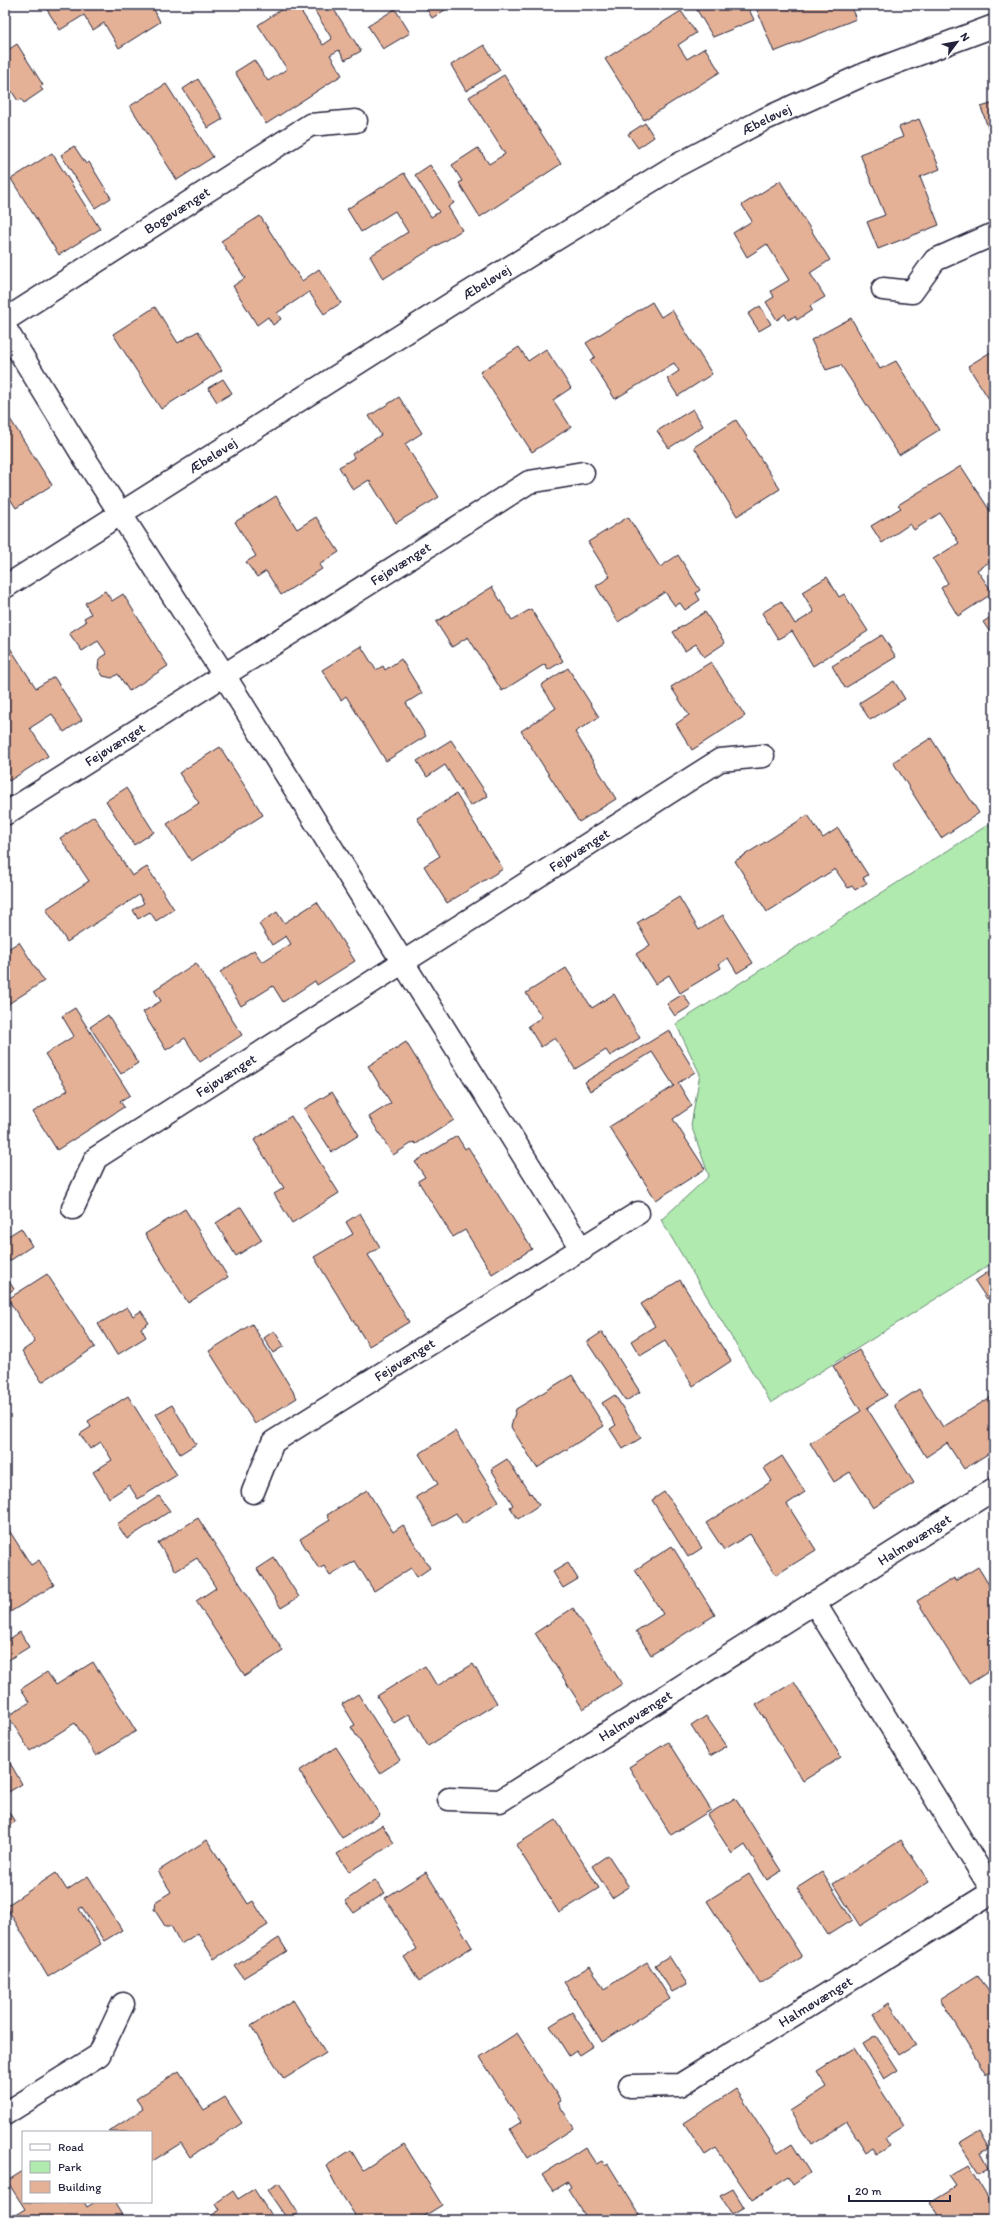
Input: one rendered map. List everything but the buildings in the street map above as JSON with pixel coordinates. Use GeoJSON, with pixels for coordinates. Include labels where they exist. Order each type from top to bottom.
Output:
{"type":"FeatureCollection","features":[{"type":"Feature","properties":{"kind":"street","name":"Æbeløvej"},"geometry":{"type":"LineString","coordinates":[[5,586],[462,297],[672,168],[765,119],[865,74],[994,26]]}},
{"type":"Feature","properties":{"kind":"street","name":"Bogøvænget"},"geometry":{"type":"LineString","coordinates":[[5,320],[310,125],[356,121]]}},
{"type":"Feature","properties":{"kind":"street"},"geometry":{"type":"LineString","coordinates":[[883,289],[912,292],[935,260],[994,234]]}},
{"type":"Feature","properties":{"kind":"street"},"geometry":{"type":"LineString","coordinates":[[5,328],[82,454],[224,675],[582,1250]]}},
{"type":"Feature","properties":{"kind":"street","name":"Fejøvænget"},"geometry":{"type":"LineString","coordinates":[[5,814],[529,482],[583,473]]}},
{"type":"Feature","properties":{"kind":"street","name":"Fejøvænget"},"geometry":{"type":"LineString","coordinates":[[73,1208],[96,1158],[720,760],[763,756]]}},
{"type":"Feature","properties":{"kind":"street","name":"Fejøvænget"},"geometry":{"type":"LineString","coordinates":[[254,1492],[273,1442],[582,1250],[638,1213]]}},
{"type":"Feature","properties":{"kind":"street","name":"Halmøvænget"},"geometry":{"type":"LineString","coordinates":[[449,1799],[500,1801],[994,1489]]}},
{"type":"Feature","properties":{"kind":"street","name":"Halmøvænget"},"geometry":{"type":"LineString","coordinates":[[630,2086],[680,2085],[994,1892],[814,1602]]}},
{"type":"Feature","properties":{"kind":"street"},"geometry":{"type":"LineString","coordinates":[[5,2114],[99,2055],[123,2004]]}},
{"type":"Feature","properties":{"kind":"green space"},"geometry":{"type":"Polygon","coordinates":[[[994,821],[994,1262],[771,1403],[661,1220],[709,1176],[691,1125],[700,1074],[676,1024],[994,821]]]}}]}
